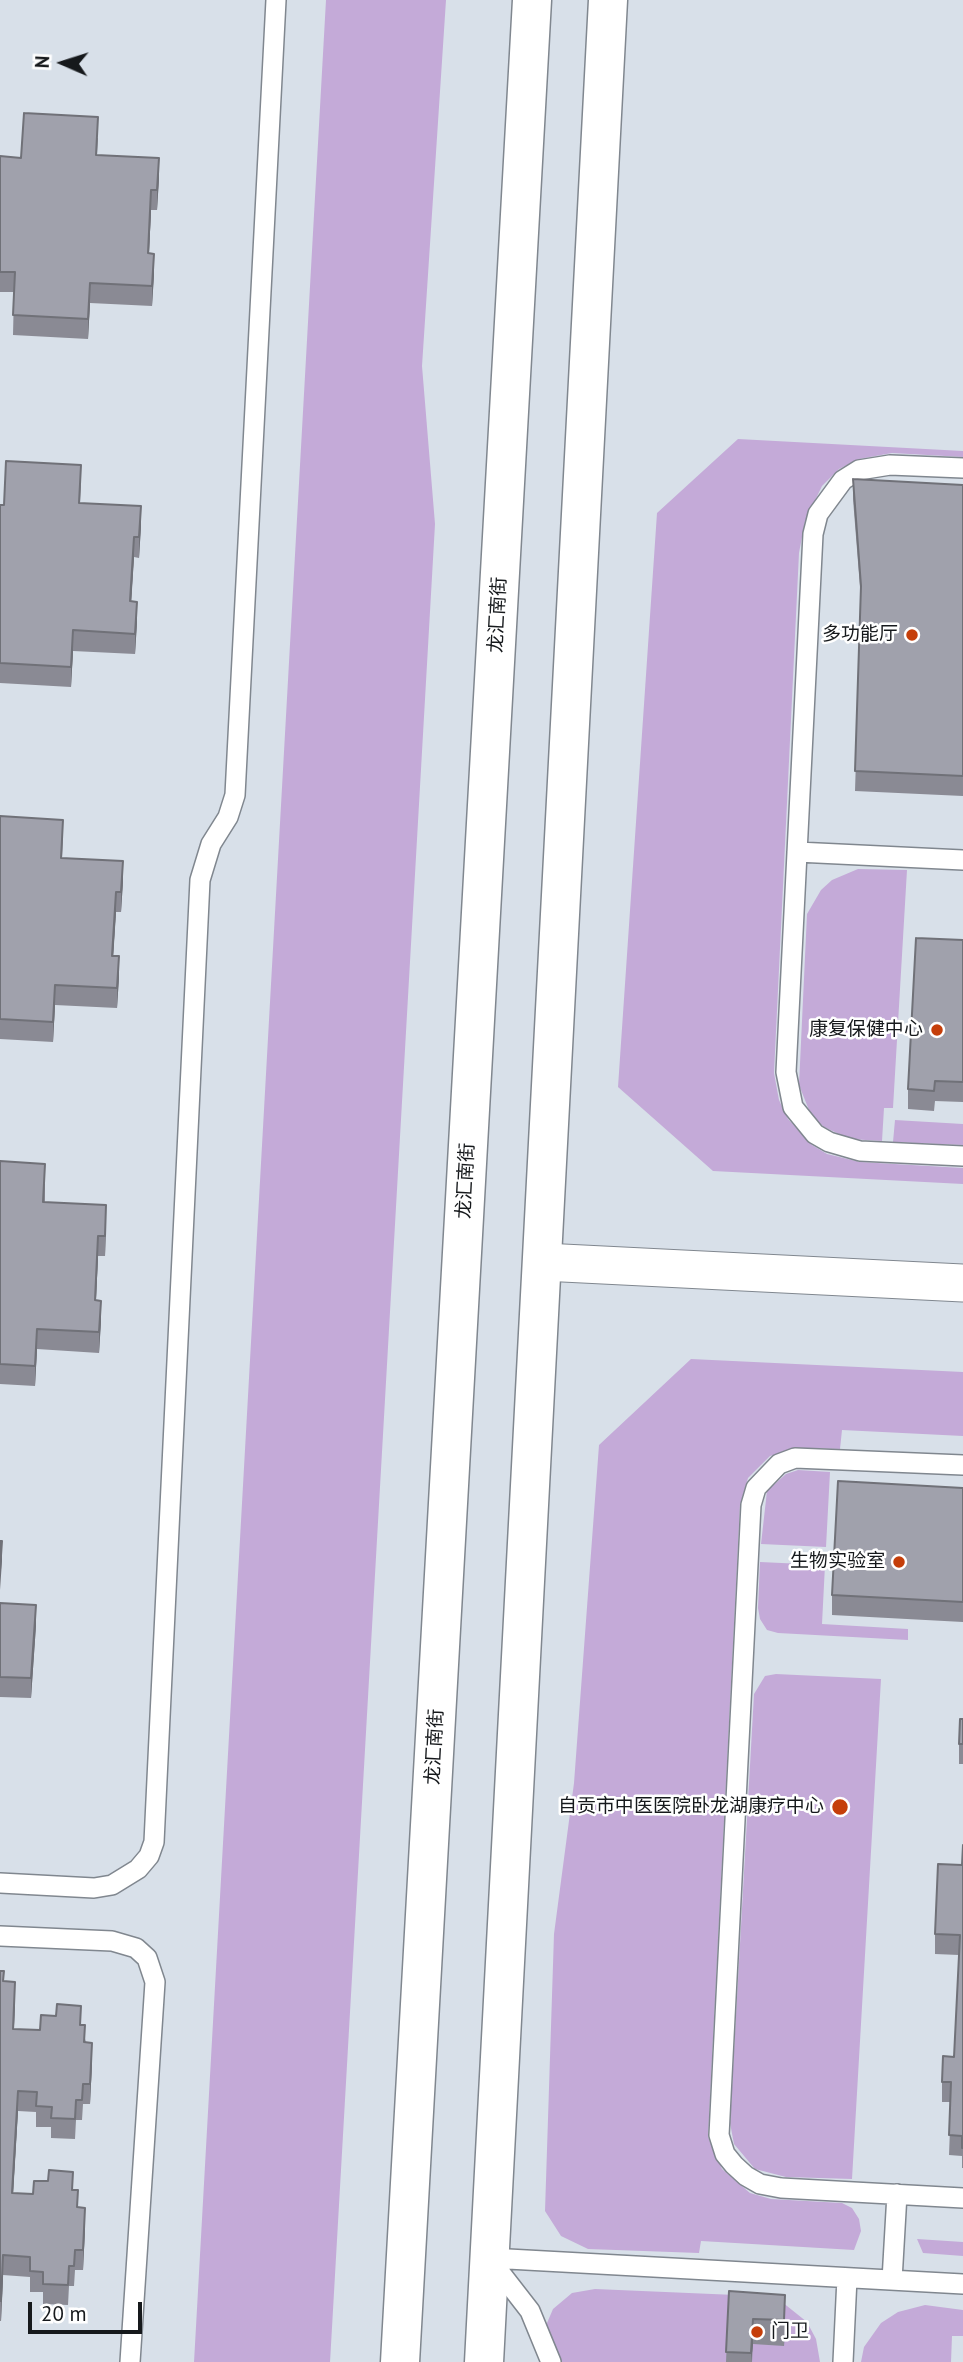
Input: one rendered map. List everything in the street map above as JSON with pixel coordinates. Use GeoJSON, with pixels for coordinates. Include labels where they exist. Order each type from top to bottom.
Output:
{"type":"FeatureCollection","features":[{"type":"Feature","properties":{"kind":"main road","name":"龙汇南街"},"geometry":{"type":"LineString","coordinates":[[400,2362],[532,0]]}},
{"type":"Feature","properties":{"kind":"main road"},"geometry":{"type":"LineString","coordinates":[[484,2362],[608,0]]}},
{"type":"Feature","properties":{"kind":"street"},"geometry":{"type":"LineString","coordinates":[[542,1262],[963,1283]]}},
{"type":"Feature","properties":{"kind":"lane"},"geometry":{"type":"LineString","coordinates":[[0,1883],[94,1888],[113,1885],[138,1870],[149,1856],[154,1842],[200,880],[211,844],[228,817],[235,795],[276,0]]}},
{"type":"Feature","properties":{"kind":"lane"},"geometry":{"type":"LineString","coordinates":[[963,468],[890,465],[859,470],[843,480],[818,514],[813,534],[786,1072],[793,1107],[815,1134],[844,1148],[963,1157]]}},
{"type":"Feature","properties":{"kind":"lane"},"geometry":{"type":"LineString","coordinates":[[797,852],[963,860]]}},
{"type":"Feature","properties":{"kind":"lane"},"geometry":{"type":"LineString","coordinates":[[963,1465],[795,1458],[779,1464],[765,1475],[756,1488],[751,1505],[719,2135],[725,2154],[734,2165],[760,2184],[781,2188],[963,2198]]}},
{"type":"Feature","properties":{"kind":"lane"},"geometry":{"type":"LineString","coordinates":[[0,1936],[112,1941],[124,1944],[136,1948],[147,1958],[155,1982],[130,2362]]}},
{"type":"Feature","properties":{"kind":"lane"},"geometry":{"type":"LineString","coordinates":[[892,2280],[897,2194]]}},
{"type":"Feature","properties":{"kind":"lane"},"geometry":{"type":"LineString","coordinates":[[490,2258],[963,2284]]}},
{"type":"Feature","properties":{"kind":"lane"},"geometry":{"type":"LineString","coordinates":[[490,2258],[530,2311],[551,2362]]}},
{"type":"Feature","properties":{"kind":"lane"},"geometry":{"type":"LineString","coordinates":[[843,2362],[847,2278]]}},
{"type":"Feature","properties":{"kind":"shaded area"},"geometry":{"type":"Polygon","coordinates":[[[326,0],[446,0],[422,366],[435,524],[330,2362],[194,2362],[326,0]]]}},
{"type":"Feature","properties":{"kind":"shaded area"},"geometry":{"type":"Polygon","coordinates":[[[738,439],[963,451],[963,457],[892,453],[859,459],[839,469],[822,486],[805,521],[799,553],[774,1073],[779,1100],[788,1119],[812,1145],[827,1154],[860,1162],[963,1168],[963,1184],[713,1171],[618,1087],[657,513],[738,439]]]}},
{"type":"Feature","properties":{"kind":"shaded area"},"geometry":{"type":"Polygon","coordinates":[[[858,869],[907,870],[893,1108],[884,1108],[882,1141],[850,1139],[824,1127],[811,1115],[799,1085],[807,914],[821,890],[832,880],[858,869]]]}},
{"type":"Feature","properties":{"kind":"shaded area"},"geometry":{"type":"Polygon","coordinates":[[[895,1120],[963,1124],[963,1145],[893,1142],[895,1120]]]}},
{"type":"Feature","properties":{"kind":"shaded area"},"geometry":{"type":"Polygon","coordinates":[[[691,1359],[963,1372],[963,1436],[842,1430],[840,1449],[800,1448],[770,1456],[748,1478],[740,1505],[708,2137],[722,2169],[750,2193],[771,2199],[842,2203],[852,2208],[859,2219],[861,2231],[854,2250],[701,2241],[699,2253],[588,2249],[561,2236],[545,2211],[554,1934],[574,1783],[599,1445],[691,1359]]]}},
{"type":"Feature","properties":{"kind":"shaded area"},"geometry":{"type":"Polygon","coordinates":[[[798,1470],[830,1472],[826,1547],[761,1544],[767,1491],[786,1474],[798,1470]]]}},
{"type":"Feature","properties":{"kind":"shaded area"},"geometry":{"type":"Polygon","coordinates":[[[760,1562],[825,1565],[822,1624],[908,1629],[908,1640],[778,1633],[767,1630],[760,1619],[758,1608],[760,1562]]]}},
{"type":"Feature","properties":{"kind":"shaded area"},"geometry":{"type":"Polygon","coordinates":[[[776,1674],[881,1679],[852,2179],[786,2177],[755,2169],[734,2144],[730,2123],[754,1694],[765,1676],[776,1674]]]}},
{"type":"Feature","properties":{"kind":"shaded area"},"geometry":{"type":"Polygon","coordinates":[[[917,2239],[963,2242],[963,2256],[923,2253],[917,2239]]]}},
{"type":"Feature","properties":{"kind":"shaded area"},"geometry":{"type":"Polygon","coordinates":[[[595,2289],[759,2296],[782,2302],[807,2322],[816,2339],[820,2362],[542,2362],[544,2330],[553,2309],[572,2293],[595,2289]]]}},
{"type":"Feature","properties":{"kind":"shaded area"},"geometry":{"type":"Polygon","coordinates":[[[925,2305],[963,2310],[963,2336],[952,2336],[951,2362],[861,2362],[864,2347],[881,2323],[898,2312],[925,2305]]]}},
{"type":"Feature","properties":{"kind":"building"},"geometry":{"type":"Polygon","coordinates":[[[24,113],[98,117],[96,155],[159,158],[157,190],[151,190],[148,253],[154,254],[152,286],[90,283],[88,319],[13,315],[15,272],[0,272],[0,156],[21,158],[24,113]]]}},
{"type":"Feature","properties":{"kind":"building"},"geometry":{"type":"Polygon","coordinates":[[[6,461],[81,465],[79,503],[141,506],[139,537],[134,537],[130,601],[137,602],[135,634],[73,630],[71,667],[0,663],[0,505],[4,505],[6,461]]]}},
{"type":"Feature","properties":{"kind":"building","name":"多功能厅"},"geometry":{"type":"Polygon","coordinates":[[[853,479],[963,485],[963,776],[855,771],[861,586],[853,479]]]}},
{"type":"Feature","properties":{"kind":"building"},"geometry":{"type":"Polygon","coordinates":[[[0,816],[63,820],[61,858],[123,861],[121,892],[116,892],[112,956],[119,956],[117,988],[55,985],[53,1022],[0,1019],[0,816]]]}},
{"type":"Feature","properties":{"kind":"building","name":"康复保健中心"},"geometry":{"type":"Polygon","coordinates":[[[916,938],[963,940],[963,1082],[935,1081],[934,1091],[908,1089],[916,938]]]}},
{"type":"Feature","properties":{"kind":"building"},"geometry":{"type":"Polygon","coordinates":[[[0,1161],[45,1164],[43,1202],[106,1205],[105,1236],[98,1236],[95,1300],[101,1301],[99,1332],[37,1329],[35,1366],[0,1364],[0,1161]]]}},
{"type":"Feature","properties":{"kind":"building","name":"生物实验室"},"geometry":{"type":"Polygon","coordinates":[[[838,1481],[963,1488],[963,1602],[832,1595],[838,1481]]]}},
{"type":"Feature","properties":{"kind":"building"},"geometry":{"type":"Polygon","coordinates":[[[0,1603],[36,1605],[31,1678],[0,1677],[0,1603]]]}},
{"type":"Feature","properties":{"kind":"building"},"geometry":{"type":"Polygon","coordinates":[[[960,1719],[963,1719],[963,1744],[959,1744],[960,1719]]]}},
{"type":"Feature","properties":{"kind":"building"},"geometry":{"type":"Polygon","coordinates":[[[963,1845],[962,2148],[962,2136],[949,2135],[951,2082],[942,2082],[943,2056],[954,2057],[960,1935],[935,1934],[938,1864],[962,1865],[963,1845]]]}},
{"type":"Feature","properties":{"kind":"building"},"geometry":{"type":"Polygon","coordinates":[[[0,1971],[4,1971],[3,1981],[15,1982],[13,2029],[40,2030],[41,2015],[56,2016],[57,2004],[81,2006],[80,2025],[85,2025],[84,2042],[92,2043],[90,2084],[83,2084],[82,2100],[76,2100],[75,2119],[51,2118],[52,2107],[36,2106],[37,2092],[18,2091],[12,2193],[33,2194],[34,2181],[48,2181],[49,2170],[73,2172],[72,2190],[78,2190],[77,2207],[85,2208],[83,2250],[75,2250],[74,2266],[69,2266],[68,2285],[43,2284],[43,2272],[30,2271],[30,2257],[3,2255],[1,2301],[0,2301],[0,1971]]]}},
{"type":"Feature","properties":{"kind":"building"},"geometry":{"type":"Polygon","coordinates":[[[729,2291],[785,2295],[784,2320],[753,2319],[751,2353],[726,2352],[729,2291]]]}},
{"type":"Feature","properties":{"kind":"place","name":"多功能厅"},"geometry":{"type":"Point","coordinates":[912,635]}},
{"type":"Feature","properties":{"kind":"place","name":"康复保健中心"},"geometry":{"type":"Point","coordinates":[937,1030]}},
{"type":"Feature","properties":{"kind":"place","name":"生物实验室"},"geometry":{"type":"Point","coordinates":[899,1562]}},
{"type":"Feature","properties":{"kind":"place","name":"自贡市中医医院卧龙湖康疗中心"},"geometry":{"type":"Point","coordinates":[840,1807]}},
{"type":"Feature","properties":{"kind":"place","name":"门卫"},"geometry":{"type":"Point","coordinates":[757,2332]}}]}
